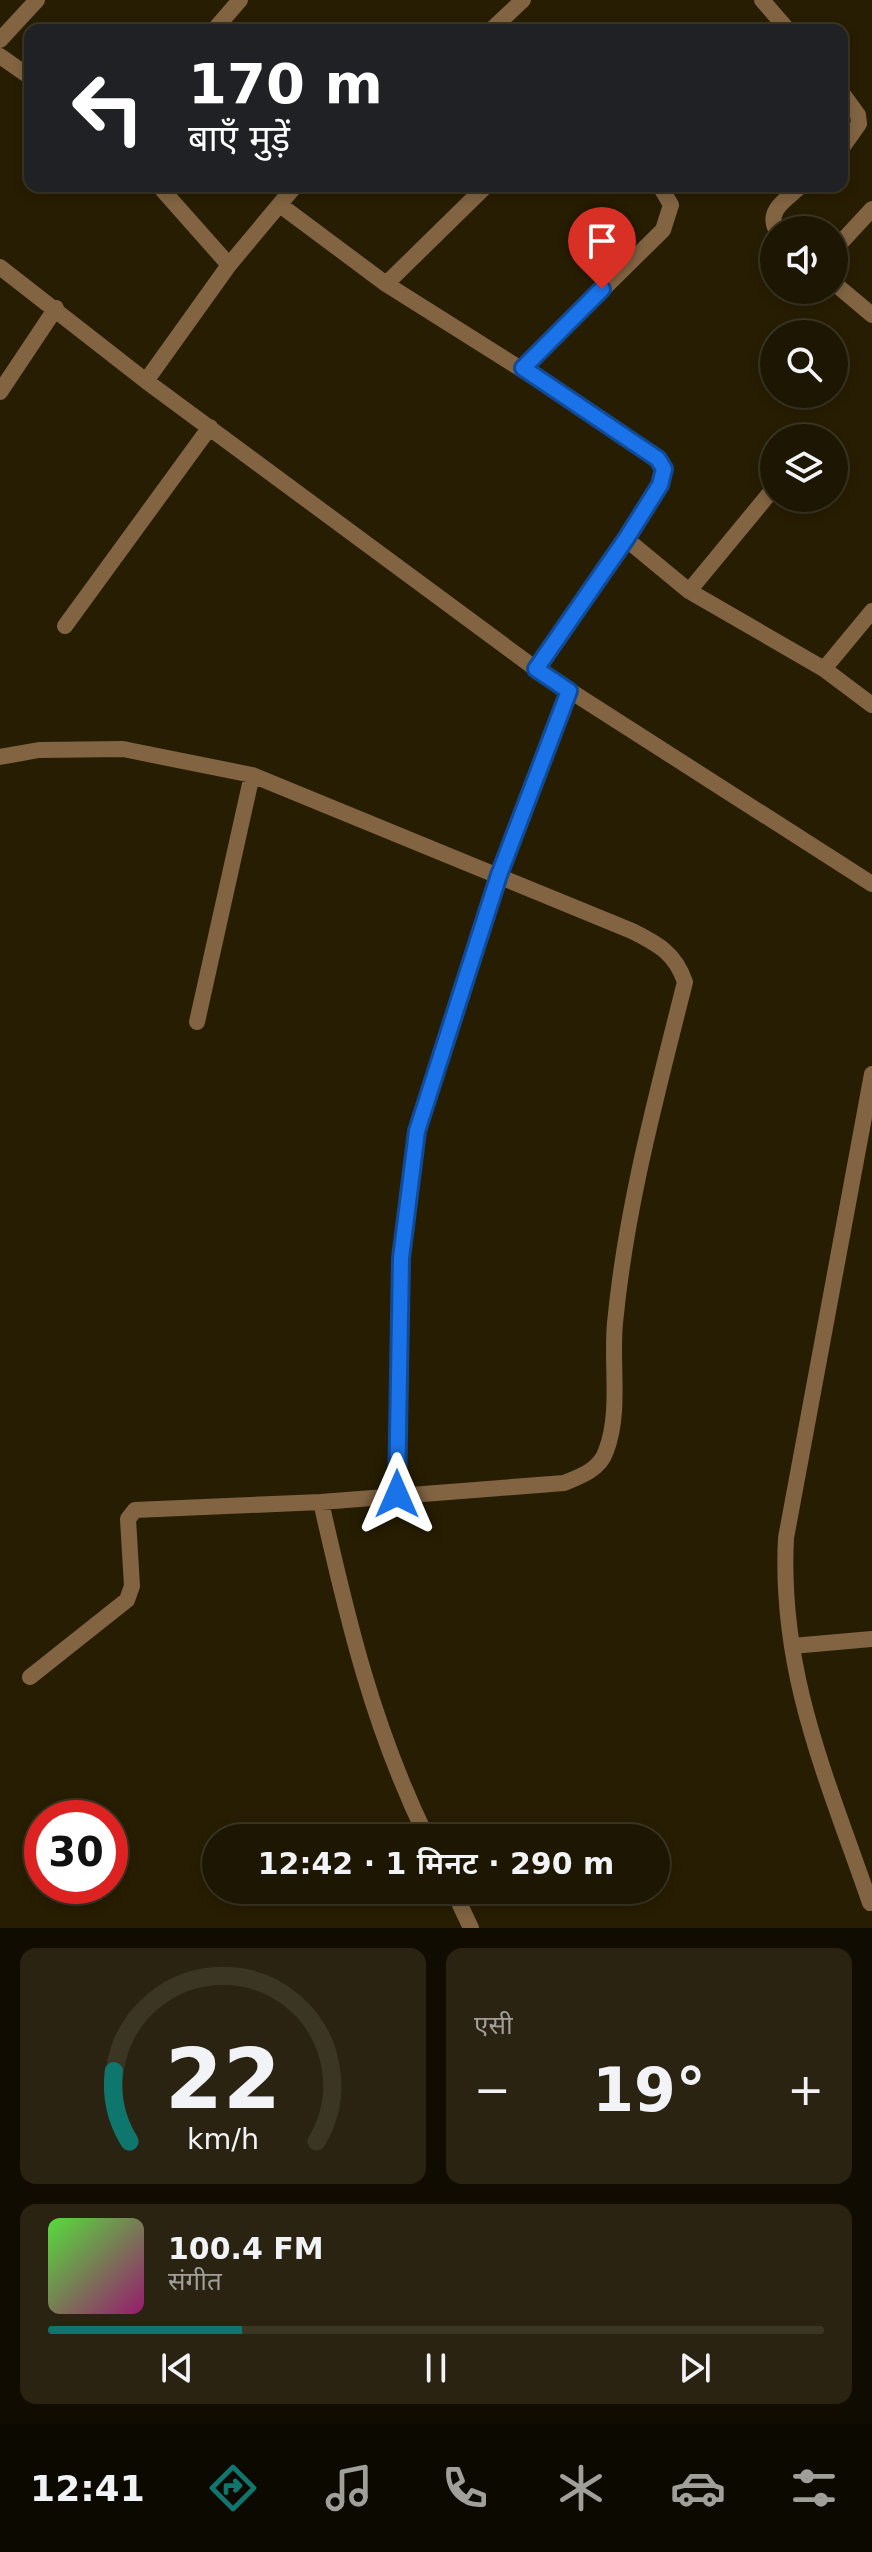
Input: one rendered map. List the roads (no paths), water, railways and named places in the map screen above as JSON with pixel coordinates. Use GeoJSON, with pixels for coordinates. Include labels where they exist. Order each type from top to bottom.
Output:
{"type":"FeatureCollection","features":[{"type":"Feature","properties":{"kind":"street"},"geometry":{"type":"LineString","coordinates":[[0,40],[37,0]]}},
{"type":"Feature","properties":{"kind":"street"},"geometry":{"type":"LineString","coordinates":[[219,24],[240,0]]}},
{"type":"Feature","properties":{"kind":"street"},"geometry":{"type":"LineString","coordinates":[[497,24],[523,0]]}},
{"type":"Feature","properties":{"kind":"street"},"geometry":{"type":"LineString","coordinates":[[762,0],[783,24]]}},
{"type":"Feature","properties":{"kind":"street"},"geometry":{"type":"LineString","coordinates":[[0,56],[24,73]]}},
{"type":"Feature","properties":{"kind":"street"},"geometry":{"type":"LineString","coordinates":[[848,101],[858,115],[859,124],[848,140]]}},
{"type":"Feature","properties":{"kind":"street"},"geometry":{"type":"LineString","coordinates":[[164,192],[229,265]]}},
{"type":"Feature","properties":{"kind":"street"},"geometry":{"type":"LineString","coordinates":[[146,381],[229,265],[290,192]]}},
{"type":"Feature","properties":{"kind":"street"},"geometry":{"type":"LineString","coordinates":[[386,284],[480,192]]}},
{"type":"Feature","properties":{"kind":"street"},"geometry":{"type":"LineString","coordinates":[[523,368],[663,230],[671,205],[663,192]]}},
{"type":"Feature","properties":{"kind":"street"},"geometry":{"type":"LineString","coordinates":[[772,216],[795,192]]}},
{"type":"Feature","properties":{"kind":"street"},"geometry":{"type":"LineString","coordinates":[[280,205],[386,284],[523,368],[658,459],[664,469],[660,485],[626,539],[536,669]]}},
{"type":"Feature","properties":{"kind":"street"},"geometry":{"type":"LineString","coordinates":[[848,235],[872,209]]}},
{"type":"Feature","properties":{"kind":"street"},"geometry":{"type":"LineString","coordinates":[[0,267],[146,381],[536,669],[872,884]]}},
{"type":"Feature","properties":{"kind":"street"},"geometry":{"type":"LineString","coordinates":[[848,295],[872,315]]}},
{"type":"Feature","properties":{"kind":"street"},"geometry":{"type":"LineString","coordinates":[[0,392],[56,308]]}},
{"type":"Feature","properties":{"kind":"street"},"geometry":{"type":"LineString","coordinates":[[65,626],[210,427]]}},
{"type":"Feature","properties":{"kind":"street"},"geometry":{"type":"LineString","coordinates":[[689,591],[760,505]]}},
{"type":"Feature","properties":{"kind":"street"},"geometry":{"type":"LineString","coordinates":[[626,539],[689,591],[824,669],[872,705]]}},
{"type":"Feature","properties":{"kind":"street"},"geometry":{"type":"LineString","coordinates":[[824,669],[872,611]]}},
{"type":"Feature","properties":{"kind":"street"},"geometry":{"type":"LineString","coordinates":[[397,1494],[401,1258],[417,1131],[499,875],[569,691]]}},
{"type":"Feature","properties":{"kind":"street"},"geometry":{"type":"LineString","coordinates":[[0,757],[39,750],[123,749],[252,775],[499,875],[664,948],[679,963],[685,982],[651,1110],[632,1217],[615,1323],[611,1435],[605,1455],[593,1470],[564,1483],[321,1502],[135,1510],[128,1519],[132,1586],[127,1600],[30,1677]]}},
{"type":"Feature","properties":{"kind":"street"},"geometry":{"type":"LineString","coordinates":[[197,1022],[252,775]]}},
{"type":"Feature","properties":{"kind":"street"},"geometry":{"type":"LineString","coordinates":[[870,1903],[802,1708],[784,1588],[786,1538],[872,1074]]}},
{"type":"Feature","properties":{"kind":"street"},"geometry":{"type":"LineString","coordinates":[[321,1502],[354,1648],[378,1724],[421,1824]]}},
{"type":"Feature","properties":{"kind":"street"},"geometry":{"type":"LineString","coordinates":[[792,1646],[872,1639]]}},
{"type":"Feature","properties":{"kind":"street"},"geometry":{"type":"LineString","coordinates":[[460,1904],[471,1928]]}}]}
